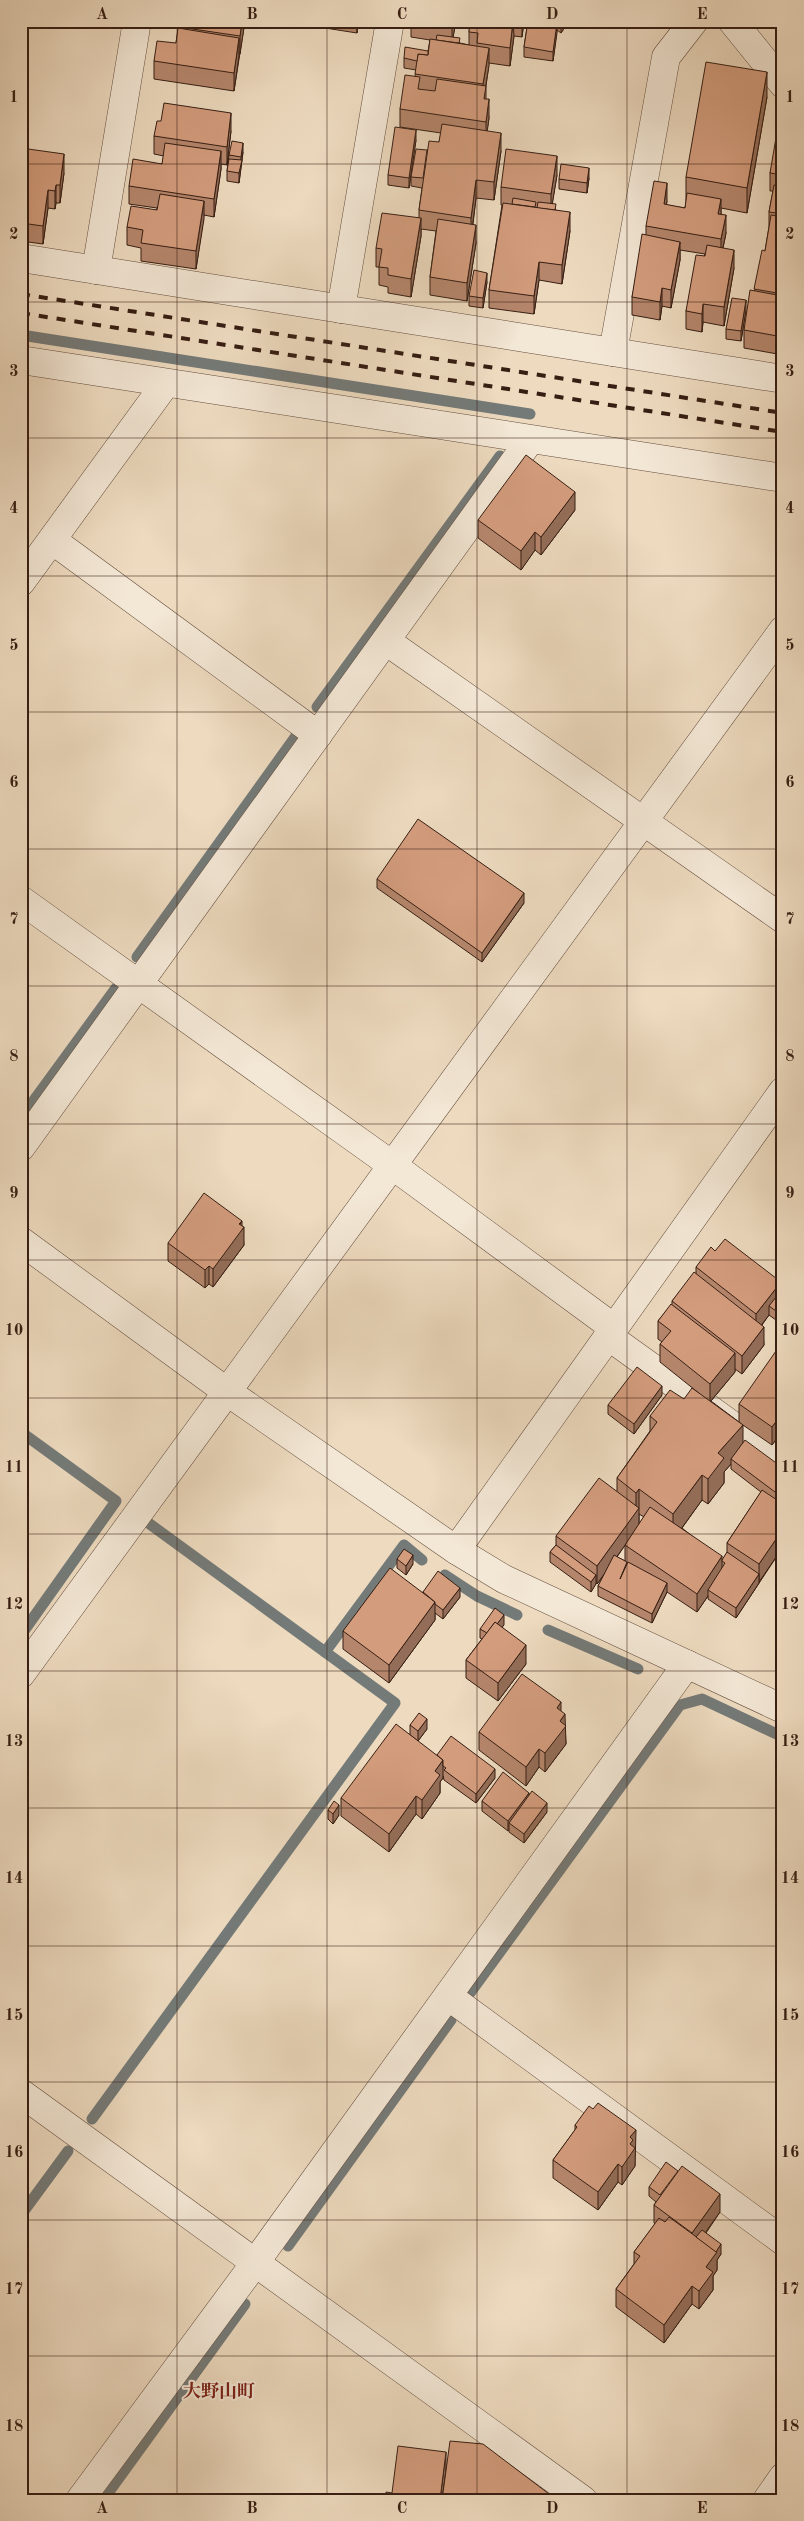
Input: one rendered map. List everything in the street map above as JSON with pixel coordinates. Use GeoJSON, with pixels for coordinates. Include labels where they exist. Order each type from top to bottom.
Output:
{"type":"FeatureCollection","features":[{"type":"Feature","properties":{"kind":"street"},"geometry":{"type":"LineString","coordinates":[[96,270],[137,21]]}},
{"type":"Feature","properties":{"kind":"street"},"geometry":{"type":"LineString","coordinates":[[341,309],[390,21]]}},
{"type":"Feature","properties":{"kind":"street"},"geometry":{"type":"LineString","coordinates":[[613,352],[666,57],[694,21]]}},
{"type":"Feature","properties":{"kind":"street"},"geometry":{"type":"LineString","coordinates":[[732,21],[783,84]]}},
{"type":"Feature","properties":{"kind":"street"},"geometry":{"type":"LineString","coordinates":[[21,258],[783,378]]}},
{"type":"Feature","properties":{"kind":"street"},"geometry":{"type":"LineString","coordinates":[[21,360],[783,478]]}},
{"type":"Feature","properties":{"kind":"street"},"geometry":{"type":"LineString","coordinates":[[21,582],[166,383]]}},
{"type":"Feature","properties":{"kind":"street"},"geometry":{"type":"LineString","coordinates":[[21,1147],[530,440]]}},
{"type":"Feature","properties":{"kind":"street"},"geometry":{"type":"LineString","coordinates":[[52,540],[318,735]]}},
{"type":"Feature","properties":{"kind":"street"},"geometry":{"type":"LineString","coordinates":[[21,1674],[783,630]]}},
{"type":"Feature","properties":{"kind":"street"},"geometry":{"type":"LineString","coordinates":[[386,641],[783,919]]}},
{"type":"Feature","properties":{"kind":"street"},"geometry":{"type":"LineString","coordinates":[[21,900],[392,1165],[783,1462]]}},
{"type":"Feature","properties":{"kind":"street"},"geometry":{"type":"LineString","coordinates":[[456,1550],[783,1091]]}},
{"type":"Feature","properties":{"kind":"street"},"geometry":{"type":"LineString","coordinates":[[21,1241],[226,1391],[456,1550],[504,1579],[783,1709]]}},
{"type":"Feature","properties":{"kind":"street"},"geometry":{"type":"LineString","coordinates":[[80,2500],[255,2263],[687,1664]]}},
{"type":"Feature","properties":{"kind":"street"},"geometry":{"type":"LineString","coordinates":[[448,1996],[783,2241]]}},
{"type":"Feature","properties":{"kind":"street"},"geometry":{"type":"LineString","coordinates":[[21,2094],[583,2500]]}},
{"type":"Feature","properties":{"kind":"street"},"geometry":{"type":"LineString","coordinates":[[767,2500],[783,2477]]}},
{"type":"Feature","properties":{"kind":"building"},"geometry":{"type":"Polygon","coordinates":[[[179,21],[242,21],[240,36],[179,27],[179,21]]]}},
{"type":"Feature","properties":{"kind":"building"},"geometry":{"type":"Polygon","coordinates":[[[428,21],[453,21],[452,25],[428,21]]]}},
{"type":"Feature","properties":{"kind":"building"},"geometry":{"type":"Polygon","coordinates":[[[470,21],[513,21],[510,48],[477,43],[478,33],[469,32],[470,21]]]}},
{"type":"Feature","properties":{"kind":"building"},"geometry":{"type":"Polygon","coordinates":[[[528,21],[557,23],[553,52],[524,47],[528,21]]]}},
{"type":"Feature","properties":{"kind":"building"},"geometry":{"type":"Polygon","coordinates":[[[178,28],[239,38],[234,73],[154,61],[157,41],[176,43],[178,28]]]}},
{"type":"Feature","properties":{"kind":"building"},"geometry":{"type":"Polygon","coordinates":[[[437,35],[460,38],[459,43],[436,40],[437,35]]]}},
{"type":"Feature","properties":{"kind":"building"},"geometry":{"type":"Polygon","coordinates":[[[430,39],[489,48],[483,84],[415,74],[418,54],[428,55],[430,39]]]}},
{"type":"Feature","properties":{"kind":"building"},"geometry":{"type":"Polygon","coordinates":[[[405,47],[428,51],[428,55],[418,54],[417,61],[404,58],[405,47]]]}},
{"type":"Feature","properties":{"kind":"building"},"geometry":{"type":"Polygon","coordinates":[[[706,62],[767,72],[747,188],[686,177],[706,62]]]}},
{"type":"Feature","properties":{"kind":"building"},"geometry":{"type":"Polygon","coordinates":[[[405,75],[420,77],[418,89],[435,91],[437,79],[486,86],[484,99],[489,99],[486,122],[400,109],[405,75]]]}},
{"type":"Feature","properties":{"kind":"building"},"geometry":{"type":"Polygon","coordinates":[[[164,103],[231,113],[227,147],[154,136],[157,121],[161,121],[164,103]]]}},
{"type":"Feature","properties":{"kind":"building"},"geometry":{"type":"Polygon","coordinates":[[[442,124],[501,133],[494,182],[476,180],[471,218],[419,210],[429,141],[439,142],[442,124]]]}},
{"type":"Feature","properties":{"kind":"building"},"geometry":{"type":"Polygon","coordinates":[[[778,126],[783,127],[783,175],[770,173],[778,126]]]}},
{"type":"Feature","properties":{"kind":"building"},"geometry":{"type":"Polygon","coordinates":[[[395,127],[416,130],[409,178],[388,175],[395,127]]]}},
{"type":"Feature","properties":{"kind":"building"},"geometry":{"type":"Polygon","coordinates":[[[232,141],[243,143],[241,157],[229,155],[232,141]]]}},
{"type":"Feature","properties":{"kind":"building"},"geometry":{"type":"Polygon","coordinates":[[[165,143],[221,151],[214,199],[129,186],[133,159],[162,164],[165,143]]]}},
{"type":"Feature","properties":{"kind":"building"},"geometry":{"type":"Polygon","coordinates":[[[21,148],[64,154],[60,185],[56,185],[55,191],[48,190],[43,226],[21,223],[21,148]]]}},
{"type":"Feature","properties":{"kind":"building"},"geometry":{"type":"Polygon","coordinates":[[[416,149],[427,150],[423,178],[411,177],[416,149]]]}},
{"type":"Feature","properties":{"kind":"building"},"geometry":{"type":"Polygon","coordinates":[[[506,149],[557,156],[551,194],[501,187],[506,149]]]}},
{"type":"Feature","properties":{"kind":"building"},"geometry":{"type":"Polygon","coordinates":[[[229,159],[242,160],[239,173],[227,171],[229,159]]]}},
{"type":"Feature","properties":{"kind":"building"},"geometry":{"type":"Polygon","coordinates":[[[561,164],[589,168],[587,183],[559,179],[561,164]]]}},
{"type":"Feature","properties":{"kind":"building"},"geometry":{"type":"Polygon","coordinates":[[[654,181],[667,183],[664,204],[685,208],[687,193],[721,199],[718,214],[726,215],[721,239],[646,226],[654,181]]]}},
{"type":"Feature","properties":{"kind":"building"},"geometry":{"type":"Polygon","coordinates":[[[774,185],[783,186],[783,214],[769,212],[774,185]]]}},
{"type":"Feature","properties":{"kind":"building"},"geometry":{"type":"Polygon","coordinates":[[[160,194],[204,201],[196,251],[141,243],[143,230],[127,227],[131,206],[157,210],[160,194]]]}},
{"type":"Feature","properties":{"kind":"building"},"geometry":{"type":"Polygon","coordinates":[[[513,198],[536,202],[535,207],[512,204],[513,198]]]}},
{"type":"Feature","properties":{"kind":"building"},"geometry":{"type":"Polygon","coordinates":[[[538,202],[556,204],[555,210],[537,208],[538,202]]]}},
{"type":"Feature","properties":{"kind":"building"},"geometry":{"type":"Polygon","coordinates":[[[503,203],[570,212],[562,265],[539,262],[534,296],[489,290],[503,203]]]}},
{"type":"Feature","properties":{"kind":"building"},"geometry":{"type":"Polygon","coordinates":[[[382,213],[421,218],[411,279],[388,275],[388,268],[379,267],[382,249],[376,248],[382,213]]]}},
{"type":"Feature","properties":{"kind":"building"},"geometry":{"type":"Polygon","coordinates":[[[771,215],[783,217],[783,294],[754,289],[762,250],[765,251],[771,215]]]}},
{"type":"Feature","properties":{"kind":"building"},"geometry":{"type":"Polygon","coordinates":[[[438,219],[476,225],[467,283],[430,277],[438,219]]]}},
{"type":"Feature","properties":{"kind":"building"},"geometry":{"type":"Polygon","coordinates":[[[642,234],[680,242],[671,290],[662,288],[660,302],[632,297],[642,234]]]}},
{"type":"Feature","properties":{"kind":"building"},"geometry":{"type":"Polygon","coordinates":[[[707,245],[734,250],[724,307],[703,304],[702,314],[686,311],[696,255],[705,256],[707,245]]]}},
{"type":"Feature","properties":{"kind":"building"},"geometry":{"type":"Polygon","coordinates":[[[474,270],[487,273],[483,298],[469,296],[474,270]]]}},
{"type":"Feature","properties":{"kind":"building"},"geometry":{"type":"Polygon","coordinates":[[[750,290],[783,296],[783,337],[744,330],[750,290]]]}},
{"type":"Feature","properties":{"kind":"building"},"geometry":{"type":"Polygon","coordinates":[[[732,298],[746,300],[741,331],[726,329],[732,298]]]}},
{"type":"Feature","properties":{"kind":"building"},"geometry":{"type":"Polygon","coordinates":[[[526,455],[575,492],[541,537],[535,532],[521,551],[478,520],[526,455]]]}},
{"type":"Feature","properties":{"kind":"building"},"geometry":{"type":"Polygon","coordinates":[[[418,819],[524,893],[482,953],[377,879],[418,819]]]}},
{"type":"Feature","properties":{"kind":"building"},"geometry":{"type":"Polygon","coordinates":[[[783,875],[783,886],[777,883],[783,875]]]}},
{"type":"Feature","properties":{"kind":"building"},"geometry":{"type":"Polygon","coordinates":[[[204,1193],[242,1221],[239,1224],[244,1227],[213,1269],[209,1266],[205,1270],[168,1243],[204,1193]]]}},
{"type":"Feature","properties":{"kind":"building"},"geometry":{"type":"Polygon","coordinates":[[[725,1239],[781,1282],[756,1314],[696,1267],[711,1247],[715,1251],[725,1239]]]}},
{"type":"Feature","properties":{"kind":"building"},"geometry":{"type":"Polygon","coordinates":[[[694,1272],[764,1327],[742,1356],[672,1301],[694,1272]]]}},
{"type":"Feature","properties":{"kind":"building"},"geometry":{"type":"Polygon","coordinates":[[[783,1288],[783,1316],[769,1306],[783,1288]]]}},
{"type":"Feature","properties":{"kind":"building"},"geometry":{"type":"Polygon","coordinates":[[[671,1304],[735,1353],[710,1384],[660,1344],[671,1331],[658,1321],[671,1304]]]}},
{"type":"Feature","properties":{"kind":"building"},"geometry":{"type":"Polygon","coordinates":[[[776,1351],[783,1356],[783,1412],[772,1427],[739,1404],[776,1351]]]}},
{"type":"Feature","properties":{"kind":"building"},"geometry":{"type":"Polygon","coordinates":[[[637,1367],[662,1386],[634,1424],[608,1405],[637,1367]]]}},
{"type":"Feature","properties":{"kind":"building"},"geometry":{"type":"Polygon","coordinates":[[[692,1388],[743,1425],[718,1453],[724,1458],[708,1479],[702,1475],[673,1514],[639,1489],[636,1493],[617,1478],[657,1422],[650,1416],[670,1390],[684,1399],[692,1388]]]}},
{"type":"Feature","properties":{"kind":"building"},"geometry":{"type":"Polygon","coordinates":[[[745,1440],[783,1468],[783,1498],[731,1459],[745,1440]]]}},
{"type":"Feature","properties":{"kind":"building"},"geometry":{"type":"Polygon","coordinates":[[[599,1478],[639,1508],[597,1566],[556,1536],[599,1478]]]}},
{"type":"Feature","properties":{"kind":"building"},"geometry":{"type":"Polygon","coordinates":[[[762,1490],[783,1504],[783,1529],[759,1564],[727,1543],[762,1490]]]}},
{"type":"Feature","properties":{"kind":"building"},"geometry":{"type":"Polygon","coordinates":[[[650,1507],[722,1556],[697,1594],[625,1545],[650,1507]]]}},
{"type":"Feature","properties":{"kind":"building"},"geometry":{"type":"Polygon","coordinates":[[[556,1545],[596,1575],[591,1582],[550,1552],[556,1545]]]}},
{"type":"Feature","properties":{"kind":"building"},"geometry":{"type":"Polygon","coordinates":[[[404,1549],[413,1555],[406,1566],[397,1559],[404,1549]]]}},
{"type":"Feature","properties":{"kind":"building"},"geometry":{"type":"Polygon","coordinates":[[[727,1552],[759,1574],[736,1608],[708,1590],[725,1563],[722,1560],[727,1552]]]}},
{"type":"Feature","properties":{"kind":"building"},"geometry":{"type":"Polygon","coordinates":[[[614,1555],[627,1562],[620,1579],[628,1562],[667,1583],[652,1614],[598,1586],[614,1555]]]}},
{"type":"Feature","properties":{"kind":"building"},"geometry":{"type":"Polygon","coordinates":[[[390,1568],[435,1602],[389,1665],[343,1631],[390,1568]]]}},
{"type":"Feature","properties":{"kind":"building"},"geometry":{"type":"Polygon","coordinates":[[[438,1571],[460,1588],[443,1610],[423,1592],[438,1571]]]}},
{"type":"Feature","properties":{"kind":"building"},"geometry":{"type":"Polygon","coordinates":[[[495,1608],[504,1615],[497,1624],[495,1622],[487,1633],[480,1629],[495,1608]]]}},
{"type":"Feature","properties":{"kind":"building"},"geometry":{"type":"Polygon","coordinates":[[[495,1622],[526,1645],[498,1683],[466,1660],[495,1622]]]}},
{"type":"Feature","properties":{"kind":"building"},"geometry":{"type":"Polygon","coordinates":[[[522,1674],[561,1702],[557,1708],[565,1714],[560,1721],[566,1726],[545,1753],[539,1749],[526,1767],[479,1732],[522,1674]]]}},
{"type":"Feature","properties":{"kind":"building"},"geometry":{"type":"Polygon","coordinates":[[[419,1713],[427,1719],[418,1731],[410,1725],[419,1713]]]}},
{"type":"Feature","properties":{"kind":"building"},"geometry":{"type":"Polygon","coordinates":[[[396,1724],[443,1760],[435,1771],[440,1775],[422,1800],[416,1796],[389,1834],[341,1798],[396,1724]]]}},
{"type":"Feature","properties":{"kind":"building"},"geometry":{"type":"Polygon","coordinates":[[[451,1736],[495,1769],[476,1794],[444,1770],[446,1768],[443,1766],[443,1760],[437,1755],[451,1736]]]}},
{"type":"Feature","properties":{"kind":"building"},"geometry":{"type":"Polygon","coordinates":[[[503,1772],[529,1793],[508,1821],[482,1801],[503,1772]]]}},
{"type":"Feature","properties":{"kind":"building"},"geometry":{"type":"Polygon","coordinates":[[[532,1791],[547,1803],[524,1834],[509,1823],[532,1791]]]}},
{"type":"Feature","properties":{"kind":"building"},"geometry":{"type":"Polygon","coordinates":[[[334,1801],[339,1805],[333,1814],[328,1810],[334,1801]]]}},
{"type":"Feature","properties":{"kind":"building"},"geometry":{"type":"Polygon","coordinates":[[[598,2103],[636,2130],[630,2137],[633,2140],[630,2144],[635,2148],[622,2167],[618,2164],[598,2192],[553,2160],[577,2127],[575,2125],[589,2106],[593,2109],[598,2103]]]}},
{"type":"Feature","properties":{"kind":"building"},"geometry":{"type":"Polygon","coordinates":[[[666,2162],[678,2171],[660,2195],[649,2187],[666,2162]]]}},
{"type":"Feature","properties":{"kind":"building"},"geometry":{"type":"Polygon","coordinates":[[[682,2166],[720,2194],[692,2233],[654,2205],[682,2166]]]}},
{"type":"Feature","properties":{"kind":"building"},"geometry":{"type":"Polygon","coordinates":[[[669,2217],[717,2252],[706,2267],[713,2272],[699,2291],[692,2286],[664,2325],[616,2289],[640,2256],[634,2252],[659,2218],[665,2222],[669,2217]]]}},
{"type":"Feature","properties":{"kind":"building"},"geometry":{"type":"Polygon","coordinates":[[[702,2230],[721,2244],[716,2252],[696,2237],[702,2230]]]}},
{"type":"Feature","properties":{"kind":"building"},"geometry":{"type":"Polygon","coordinates":[[[450,2441],[483,2444],[557,2500],[442,2500],[450,2441]]]}},
{"type":"Feature","properties":{"kind":"building"},"geometry":{"type":"Polygon","coordinates":[[[398,2446],[446,2452],[440,2500],[385,2500],[386,2492],[392,2493],[398,2446]]]}},
{"type":"Feature","properties":{"kind":"building"},"geometry":{"type":"Polygon","coordinates":[[[783,2487],[783,2500],[774,2500],[783,2487]]]}},
{"type":"Feature","properties":{"kind":"waterway"},"geometry":{"type":"LineString","coordinates":[[21,335],[530,414]]}},
{"type":"Feature","properties":{"kind":"waterway"},"geometry":{"type":"LineString","coordinates":[[317,707],[500,456]]}},
{"type":"Feature","properties":{"kind":"waterway"},"geometry":{"type":"LineString","coordinates":[[137,957],[296,736]]}},
{"type":"Feature","properties":{"kind":"waterway"},"geometry":{"type":"LineString","coordinates":[[21,1118],[116,988]]}},
{"type":"Feature","properties":{"kind":"waterway"},"geometry":{"type":"LineString","coordinates":[[21,1432],[116,1501],[21,1635]]}},
{"type":"Feature","properties":{"kind":"waterway"},"geometry":{"type":"LineString","coordinates":[[92,2119],[395,1703],[147,1522]]}},
{"type":"Feature","properties":{"kind":"waterway"},"geometry":{"type":"LineString","coordinates":[[325,1652],[404,1545],[422,1560]]}},
{"type":"Feature","properties":{"kind":"waterway"},"geometry":{"type":"LineString","coordinates":[[445,1575],[477,1596],[517,1615]]}},
{"type":"Feature","properties":{"kind":"waterway"},"geometry":{"type":"LineString","coordinates":[[548,1630],[638,1669]]}},
{"type":"Feature","properties":{"kind":"waterway"},"geometry":{"type":"LineString","coordinates":[[470,1993],[680,1705],[702,1699],[783,1737]]}},
{"type":"Feature","properties":{"kind":"waterway"},"geometry":{"type":"LineString","coordinates":[[288,2246],[451,2020]]}},
{"type":"Feature","properties":{"kind":"waterway"},"geometry":{"type":"LineString","coordinates":[[21,2215],[68,2151]]}},
{"type":"Feature","properties":{"kind":"waterway"},"geometry":{"type":"LineString","coordinates":[[103,2500],[245,2304]]}},
{"type":"Feature","properties":{"kind":"railway"},"geometry":{"type":"LineString","coordinates":[[21,294],[783,413]]}},
{"type":"Feature","properties":{"kind":"railway"},"geometry":{"type":"LineString","coordinates":[[21,313],[783,432]]}},
{"type":"Feature","properties":{"kind":"district","name":"大野山町"},"geometry":{"type":"Point","coordinates":[219,2391]}}]}
